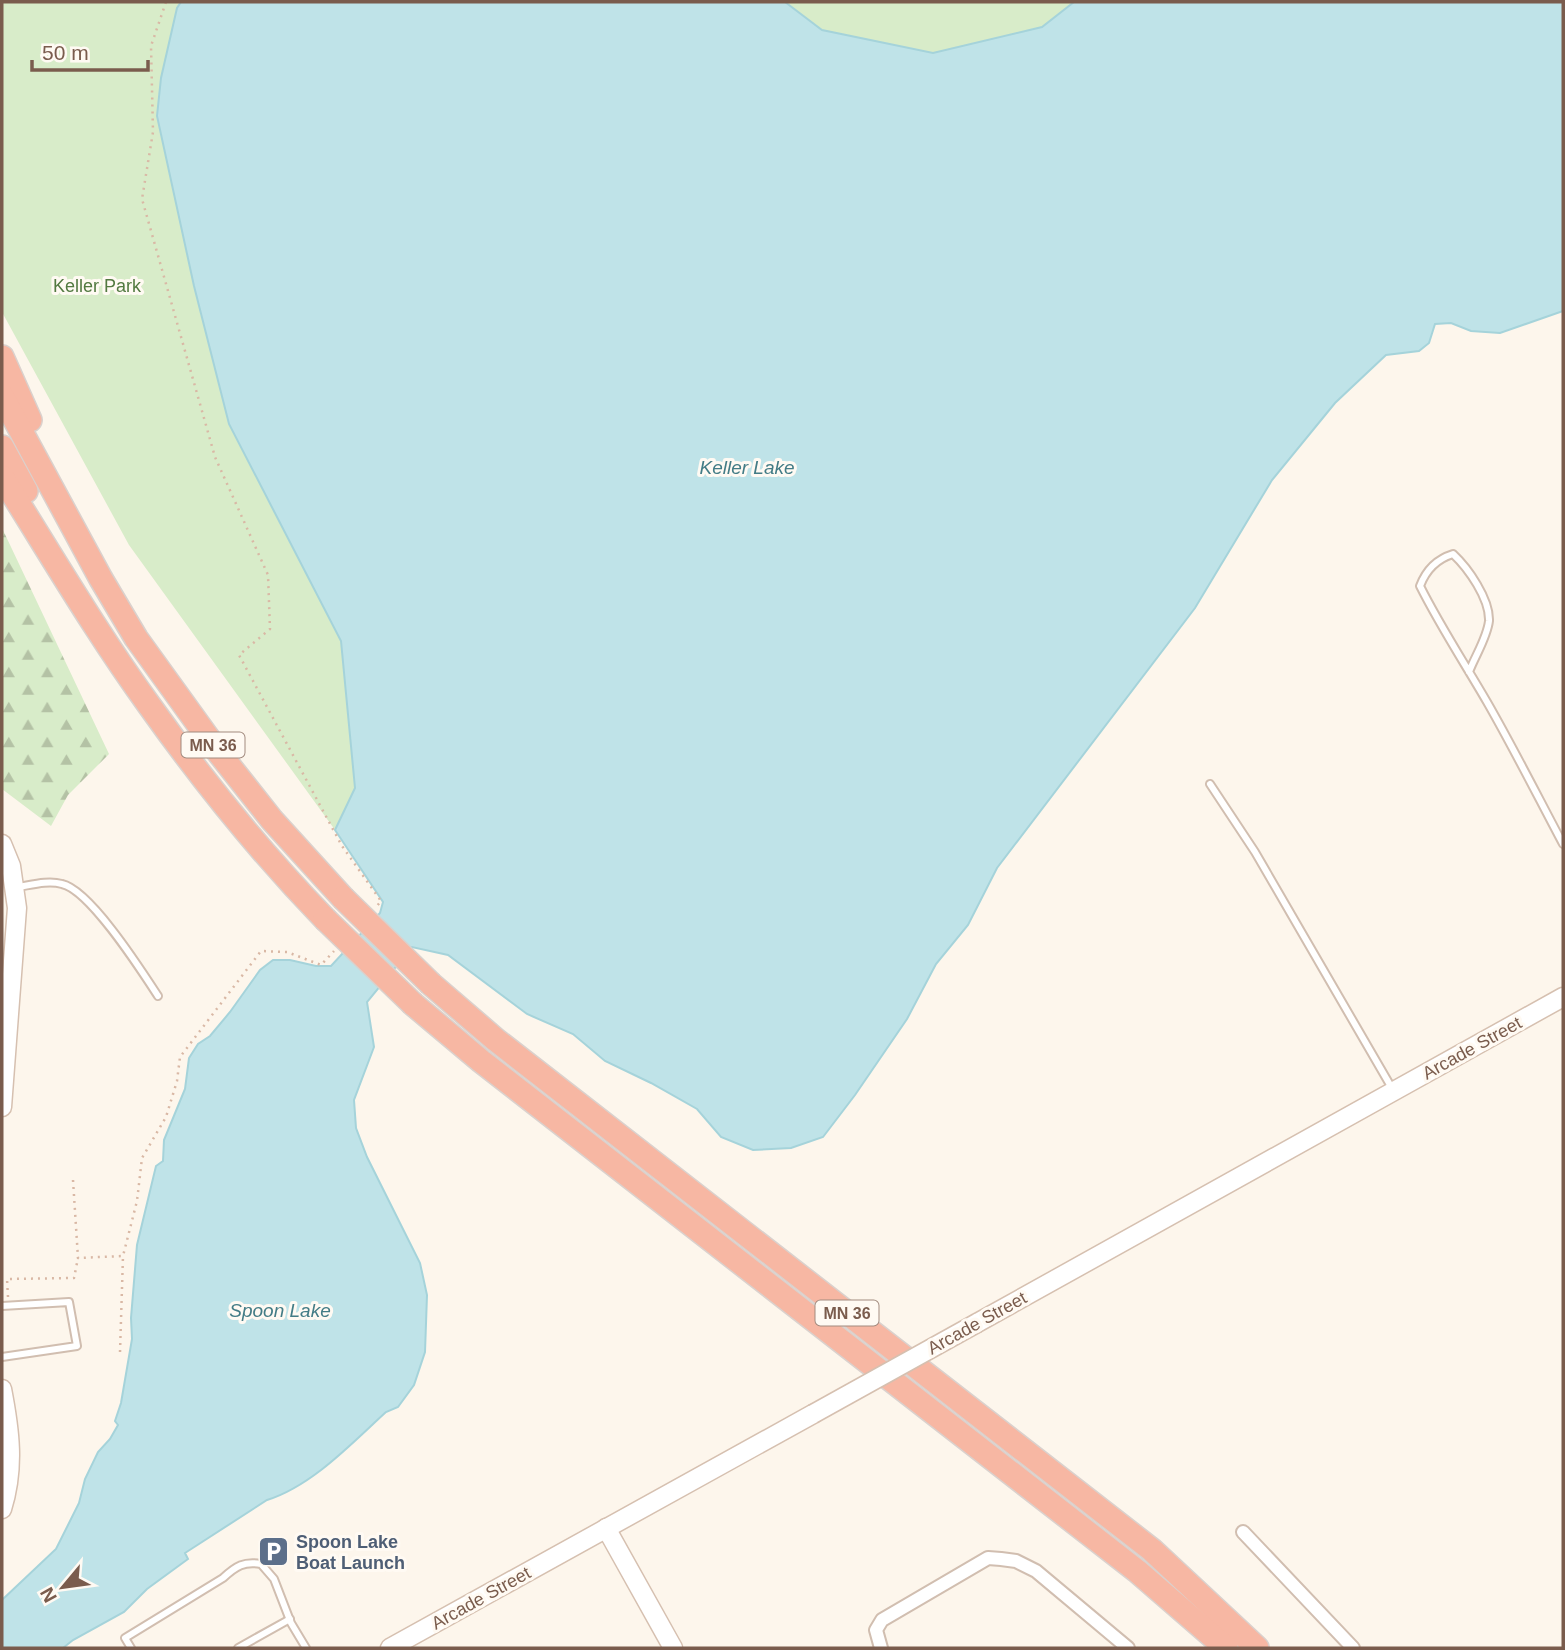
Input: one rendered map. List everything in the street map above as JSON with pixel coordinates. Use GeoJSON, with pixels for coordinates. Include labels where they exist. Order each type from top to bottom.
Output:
{"type":"FeatureCollection","features":[{"type":"Feature","properties":{"kind":"highway"},"geometry":{"type":"LineString","coordinates":[[2,357],[101,579]]}},
{"type":"Feature","properties":{"kind":"highway","name":"MN 36"},"geometry":{"type":"LineString","coordinates":[[2,396],[136,638],[219,753],[272,820],[343,898],[431,984],[496,1040],[1152,1550],[1257,1648]]}},
{"type":"Feature","properties":{"kind":"highway","name":"MN 36"},"geometry":{"type":"LineString","coordinates":[[2,447],[134,683],[234,819],[325,919],[413,1004],[481,1061],[1137,1571],[1226,1648]]}},
{"type":"Feature","properties":{"kind":"highway"},"geometry":{"type":"LineString","coordinates":[[2,477],[134,683]]}},
{"type":"Feature","properties":{"kind":"street"},"geometry":{"type":"LineString","coordinates":[[2,844],[11,866],[17,908],[2,1107]]}},
{"type":"Feature","properties":{"kind":"street","name":"Arcade Street"},"geometry":{"type":"LineString","coordinates":[[390,1648],[1563,997]]}},
{"type":"Feature","properties":{"kind":"street"},"geometry":{"type":"LineString","coordinates":[[2,1389],[11,1439],[11,1467],[2,1509]]}},
{"type":"Feature","properties":{"kind":"street"},"geometry":{"type":"LineString","coordinates":[[606,1528],[673,1648]]}},
{"type":"Feature","properties":{"kind":"street"},"geometry":{"type":"LineString","coordinates":[[1243,1532],[1353,1648]]}},
{"type":"Feature","properties":{"kind":"street"},"geometry":{"type":"LineString","coordinates":[[881,1648],[876,1630],[882,1620],[988,1558],[1016,1561],[1036,1571],[1128,1648]]}},
{"type":"Feature","properties":{"kind":"lane"},"geometry":{"type":"LineString","coordinates":[[1469,672],[1486,633],[1489,618],[1484,600],[1461,562],[1453,554],[1426,571],[1420,586],[1563,844]]}},
{"type":"Feature","properties":{"kind":"lane"},"geometry":{"type":"LineString","coordinates":[[1210,784],[1255,852],[1394,1091]]}},
{"type":"Feature","properties":{"kind":"lane"},"geometry":{"type":"LineString","coordinates":[[16,888],[63,884],[82,896],[126,948],[158,996]]}},
{"type":"Feature","properties":{"kind":"lane"},"geometry":{"type":"LineString","coordinates":[[2,1306],[69,1302],[77,1346],[2,1357]]}},
{"type":"Feature","properties":{"kind":"lane"},"geometry":{"type":"LineString","coordinates":[[131,1648],[125,1638],[223,1578],[235,1566],[248,1562],[261,1564],[274,1579],[290,1619],[306,1648]]}},
{"type":"Feature","properties":{"kind":"lane"},"geometry":{"type":"LineString","coordinates":[[237,1648],[290,1619]]}},
{"type":"Feature","properties":{"kind":"path"},"geometry":{"type":"LineString","coordinates":[[166,2],[151,46],[153,132],[142,199],[215,457],[268,575],[270,629],[239,655],[342,846],[381,901],[376,909]]}},
{"type":"Feature","properties":{"kind":"path"},"geometry":{"type":"LineString","coordinates":[[120,1352],[123,1256],[137,1201],[142,1158],[166,1117],[177,1081],[180,1057],[261,951],[287,952],[321,965]]}},
{"type":"Feature","properties":{"kind":"path"},"geometry":{"type":"LineString","coordinates":[[2,1298],[8,1298],[7,1279],[74,1278],[78,1258],[73,1180]]}},
{"type":"Feature","properties":{"kind":"path"},"geometry":{"type":"LineString","coordinates":[[78,1258],[123,1256]]}},
{"type":"Feature","properties":{"kind":"green space","name":"Keller Park"},"geometry":{"type":"Polygon","coordinates":[[[2,2],[181,2],[177,8],[161,78],[157,117],[194,286],[229,424],[341,641],[355,788],[335,830],[129,545],[2,312],[2,2]]]}},
{"type":"Feature","properties":{"kind":"green space"},"geometry":{"type":"Polygon","coordinates":[[[785,2],[1074,2],[1042,27],[933,53],[822,30],[785,2]]]}},
{"type":"Feature","properties":{"kind":"green space"},"geometry":{"type":"Polygon","coordinates":[[[2,528],[109,754],[68,795],[51,826],[2,789],[2,528]]]}},
{"type":"Feature","properties":{"kind":"water","name":"Keller Lake"},"geometry":{"type":"Polygon","coordinates":[[[181,2],[785,2],[822,30],[933,53],[1042,27],[1074,2],[1563,2],[1563,311],[1500,333],[1471,331],[1451,323],[1435,324],[1429,343],[1419,351],[1386,355],[1335,403],[1272,480],[1195,608],[997,868],[968,925],[936,964],[907,1019],[823,1137],[791,1148],[753,1150],[721,1137],[697,1109],[605,1061],[573,1034],[527,1014],[448,955],[412,947],[367,1002],[374,1047],[354,1100],[356,1128],[367,1157],[420,1263],[427,1295],[425,1352],[414,1385],[398,1407],[386,1412],[331,1462],[300,1485],[267,1500],[185,1553],[188,1559],[147,1589],[124,1612],[63,1648],[2,1648],[2,1600],[56,1549],[79,1503],[85,1479],[98,1452],[118,1425],[115,1421],[121,1403],[132,1339],[131,1318],[137,1245],[156,1166],[163,1161],[164,1140],[185,1089],[189,1058],[198,1044],[210,1036],[230,1012],[260,970],[273,960],[331,966],[380,913],[383,902],[335,830],[355,788],[341,641],[229,424],[194,286],[157,116],[161,78],[177,8],[181,2]]]}},
{"type":"Feature","properties":{"kind":"place","name":"Spoon Lake Boat Launch"},"geometry":{"type":"Point","coordinates":[273,1552]}},
{"type":"Feature","properties":{"kind":"water label","name":"Spoon Lake"},"geometry":{"type":"Point","coordinates":[280,1310]}}]}
